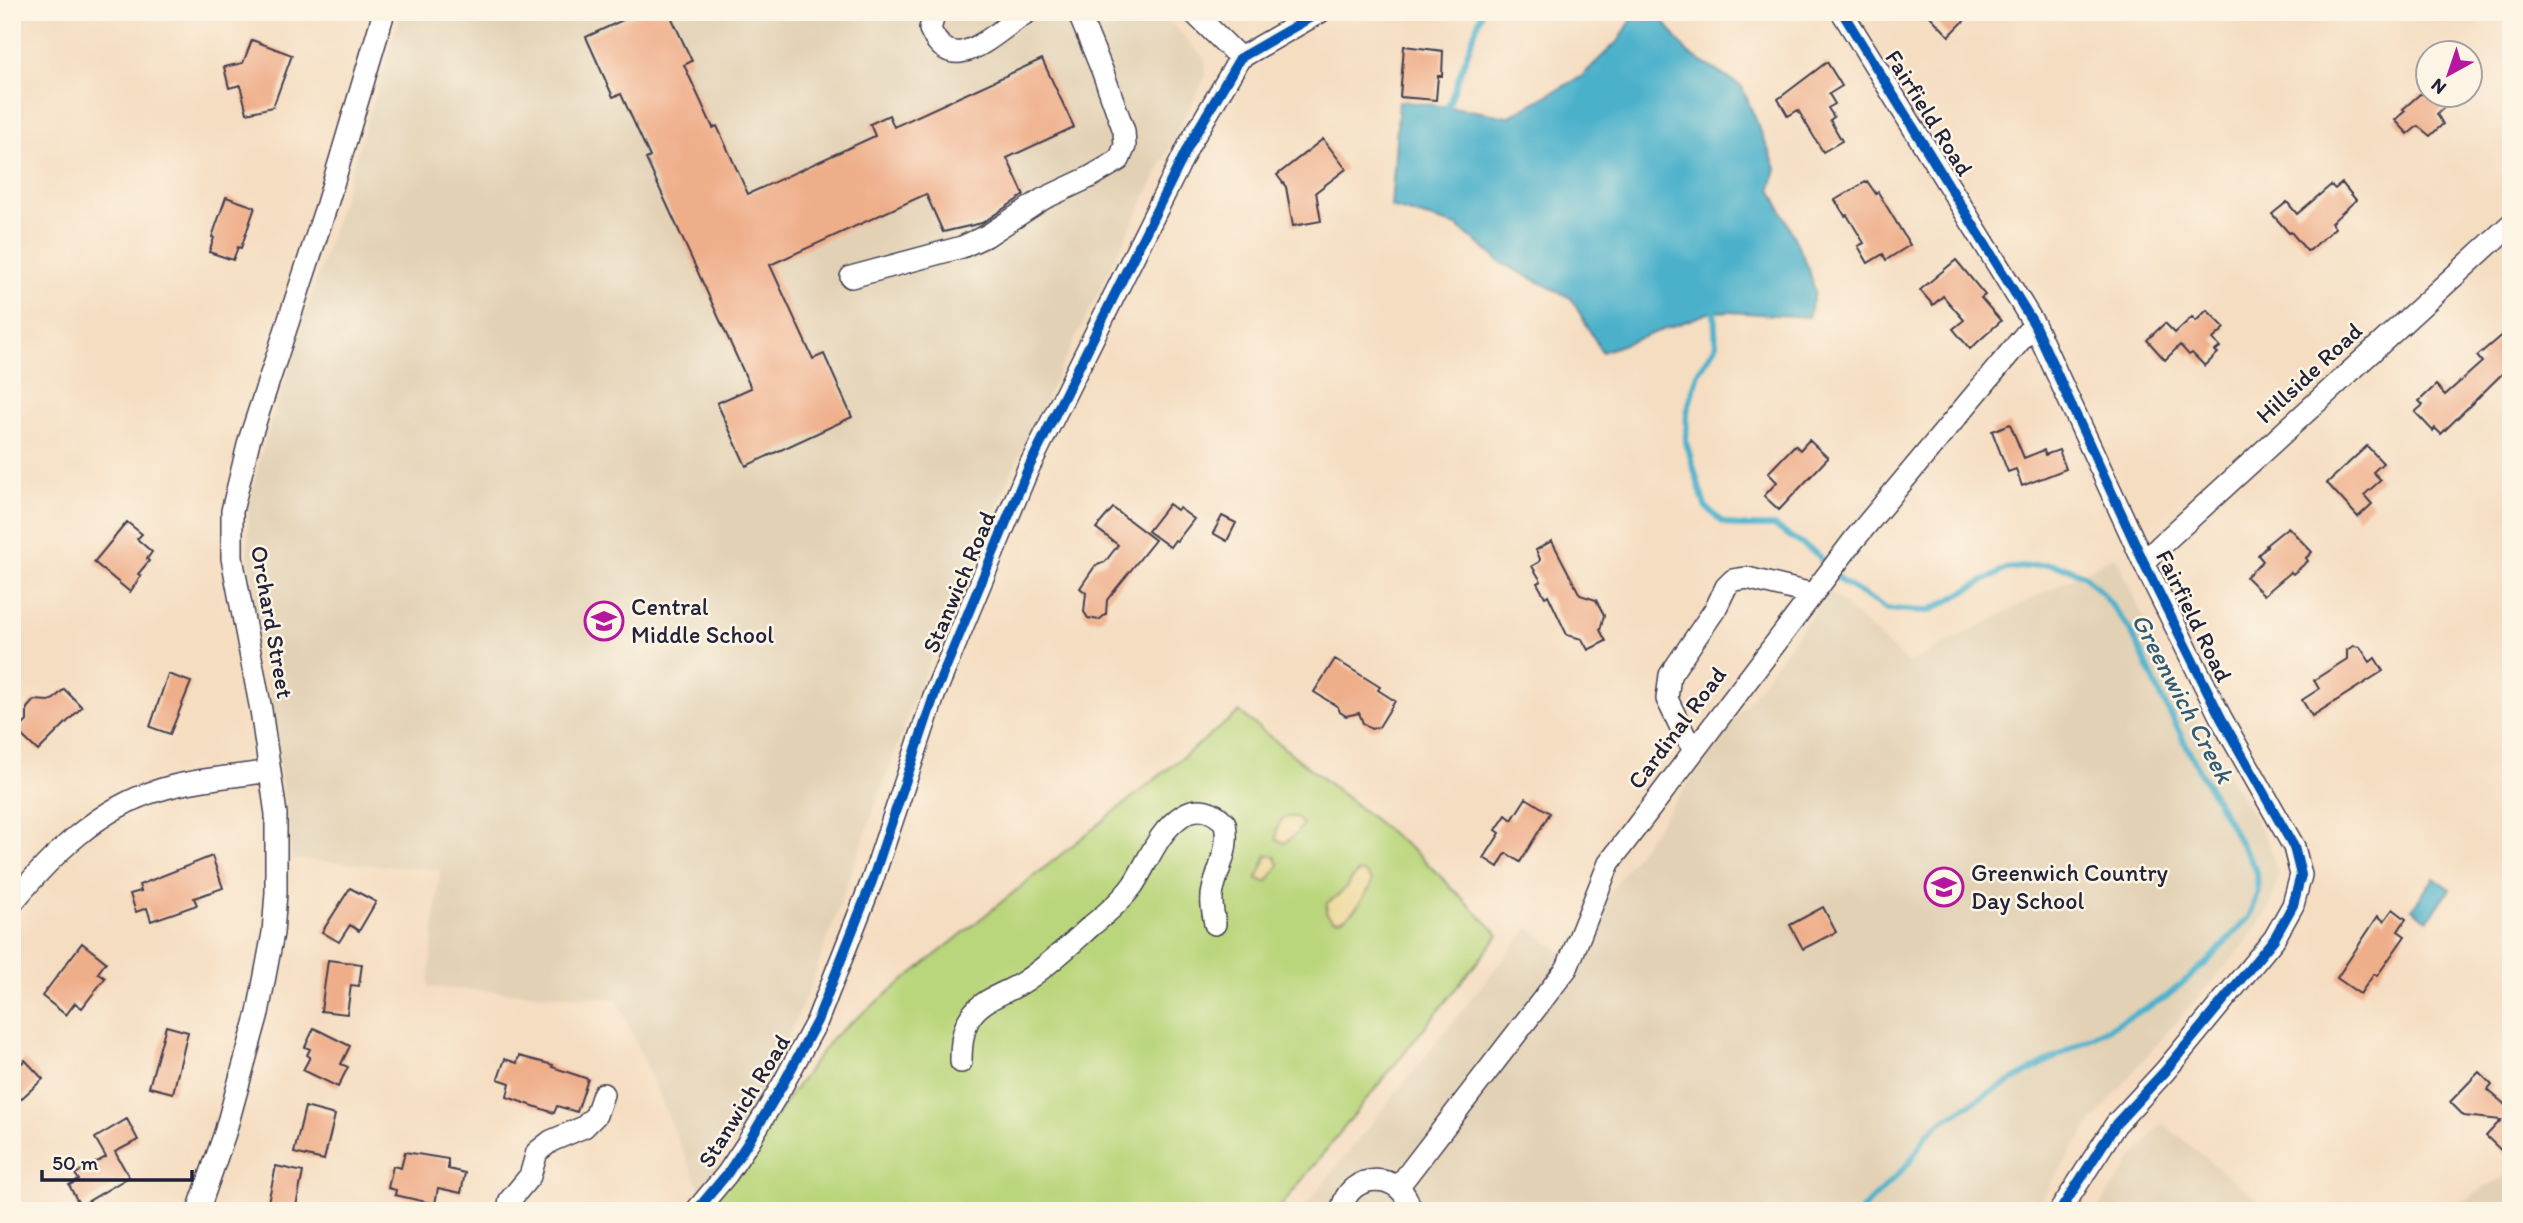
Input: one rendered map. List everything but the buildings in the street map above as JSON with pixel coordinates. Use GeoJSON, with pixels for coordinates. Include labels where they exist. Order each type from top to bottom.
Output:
{"type":"FeatureCollection","features":[{"type":"Feature","properties":{"kind":"street","name":"Orchard Street"},"geometry":{"type":"LineString","coordinates":[[198,1211],[225,1133],[258,1013],[270,954],[275,908],[276,814],[232,558],[232,511],[258,410],[331,191],[384,12]]}},
{"type":"Feature","properties":{"kind":"street"},"geometry":{"type":"LineString","coordinates":[[935,12],[930,29],[935,43],[950,52],[960,53],[975,48],[1023,13]]}},
{"type":"Feature","properties":{"kind":"street"},"geometry":{"type":"LineString","coordinates":[[851,277],[962,247],[988,235],[1043,199],[1119,160],[1125,146],[1124,131],[1078,12]]}},
{"type":"Feature","properties":{"kind":"street"},"geometry":{"type":"LineString","coordinates":[[1193,12],[1240,58]]}},
{"type":"Feature","properties":{"kind":"street","name":"Stanwich Road"},"geometry":{"type":"LineString","coordinates":[[696,1211],[750,1141],[817,1021],[872,881],[935,694],[1028,469],[1189,145],[1240,58],[1320,12]]}},
{"type":"Feature","properties":{"kind":"street","name":"Fairfield Road"},"geometry":{"type":"LineString","coordinates":[[1842,12],[2034,324],[2144,563],[2221,718],[2294,847],[2301,875],[2293,905],[2274,939],[2165,1071],[2116,1124],[2060,1211]]}},
{"type":"Feature","properties":{"kind":"street","name":"Hillside Road"},"geometry":{"type":"LineString","coordinates":[[2144,563],[2511,224]]}},
{"type":"Feature","properties":{"kind":"street","name":"Cardinal Road"},"geometry":{"type":"LineString","coordinates":[[1398,1187],[1567,968],[1609,863],[1831,569],[2034,324]]}},
{"type":"Feature","properties":{"kind":"street"},"geometry":{"type":"LineString","coordinates":[[1694,749],[1667,699],[1670,675],[1716,608],[1726,587],[1733,580],[1747,578],[1812,594]]}},
{"type":"Feature","properties":{"kind":"street"},"geometry":{"type":"LineString","coordinates":[[12,903],[56,854],[80,834],[134,798],[161,789],[270,771]]}},
{"type":"Feature","properties":{"kind":"street"},"geometry":{"type":"LineString","coordinates":[[961,1062],[962,1037],[971,1016],[982,1004],[1022,984],[1094,924],[1126,894],[1156,842],[1183,815],[1197,810],[1211,811],[1225,823],[1226,854],[1213,891],[1215,924]]}},
{"type":"Feature","properties":{"kind":"street"},"geometry":{"type":"LineString","coordinates":[[508,1211],[510,1200],[530,1176],[537,1152],[551,1141],[584,1127],[596,1115],[603,1094]]}},
{"type":"Feature","properties":{"kind":"street"},"geometry":{"type":"LineString","coordinates":[[1342,1211],[1347,1195],[1355,1186],[1377,1179],[1398,1187],[1406,1195],[1410,1211]]}},
{"type":"Feature","properties":{"kind":"shaded area","name":"Central Middle School"},"geometry":{"type":"Polygon","coordinates":[[[402,12],[1155,12],[1172,24],[1205,59],[1206,75],[1011,473],[917,691],[810,987],[771,1076],[742,1131],[700,1190],[617,999],[428,987],[440,870],[292,859],[248,551],[248,508],[259,461],[402,12]]]}},
{"type":"Feature","properties":{"kind":"shaded area","name":"Greenwich Country Day School"},"geometry":{"type":"Polygon","coordinates":[[[2115,556],[2177,688],[2269,844],[2278,875],[2274,898],[2262,920],[2243,946],[2136,1068],[2086,1130],[2033,1211],[1301,1211],[1528,928],[1564,954],[1829,591],[1908,663],[2115,556]]]}},
{"type":"Feature","properties":{"kind":"shaded area"},"geometry":{"type":"Polygon","coordinates":[[[2162,1123],[2272,1211],[2096,1211],[2132,1159],[2162,1123]]]}},
{"type":"Feature","properties":{"kind":"shaded area"},"geometry":{"type":"Polygon","coordinates":[[[2511,1172],[2511,1211],[2447,1211],[2511,1172]]]}},
{"type":"Feature","properties":{"kind":"green space"},"geometry":{"type":"Polygon","coordinates":[[[1239,712],[1421,857],[1499,935],[1277,1211],[706,1211],[832,1038],[1239,712]]]}},
{"type":"Feature","properties":{"kind":"sand"},"geometry":{"type":"Polygon","coordinates":[[[1285,817],[1296,817],[1303,824],[1285,843],[1277,840],[1276,834],[1285,817]]]}},
{"type":"Feature","properties":{"kind":"sand"},"geometry":{"type":"Polygon","coordinates":[[[1267,855],[1275,856],[1279,865],[1267,882],[1257,879],[1267,855]]]}},
{"type":"Feature","properties":{"kind":"sand"},"geometry":{"type":"Polygon","coordinates":[[[1357,873],[1368,875],[1372,881],[1370,887],[1351,913],[1338,920],[1332,918],[1326,912],[1327,903],[1341,893],[1357,873]]]}},
{"type":"Feature","properties":{"kind":"water"},"geometry":{"type":"Polygon","coordinates":[[[1636,12],[1653,12],[1661,18],[1688,53],[1742,87],[1776,168],[1771,189],[1809,269],[1815,293],[1808,317],[1714,311],[1602,352],[1571,298],[1503,264],[1457,226],[1391,207],[1399,101],[1508,117],[1581,77],[1620,39],[1636,12]]]}},
{"type":"Feature","properties":{"kind":"water"},"geometry":{"type":"Polygon","coordinates":[[[2434,878],[2450,889],[2428,920],[2412,909],[2434,878]]]}},
{"type":"Feature","properties":{"kind":"waterway","name":"Greenwich Creek"},"geometry":{"type":"LineString","coordinates":[[1450,111],[1448,107],[1482,12]]}},
{"type":"Feature","properties":{"kind":"waterway","name":"Greenwich Creek"},"geometry":{"type":"LineString","coordinates":[[1708,307],[1714,311],[1716,346],[1698,373],[1687,412],[1686,442],[1705,506],[1722,522],[1738,526],[1774,526],[1817,554],[1841,581],[1887,609],[1929,611],[2006,569],[2048,564],[2068,568],[2085,576],[2103,594],[2131,631],[2199,770],[2257,872],[2258,894],[2249,917],[2206,963],[2166,997],[1978,1099],[1940,1123],[1926,1136],[1909,1163],[1861,1211]]}},
{"type":"Feature","properties":{"kind":"cycle path"},"geometry":{"type":"LineString","coordinates":[[696,1211],[727,1174],[749,1141],[817,1021],[872,881],[935,693],[1028,469],[1189,145],[1240,58],[1320,12]]}},
{"type":"Feature","properties":{"kind":"cycle path"},"geometry":{"type":"LineString","coordinates":[[1842,12],[2034,324],[2144,563],[2221,718],[2294,847],[2301,875],[2293,905],[2274,939],[2165,1071],[2116,1124],[2060,1211]]}},
{"type":"Feature","properties":{"kind":"place","name":"Central Middle School"},"geometry":{"type":"Point","coordinates":[604,621]}},
{"type":"Feature","properties":{"kind":"place","name":"Greenwich Country Day School"},"geometry":{"type":"Point","coordinates":[1944,887]}}]}
